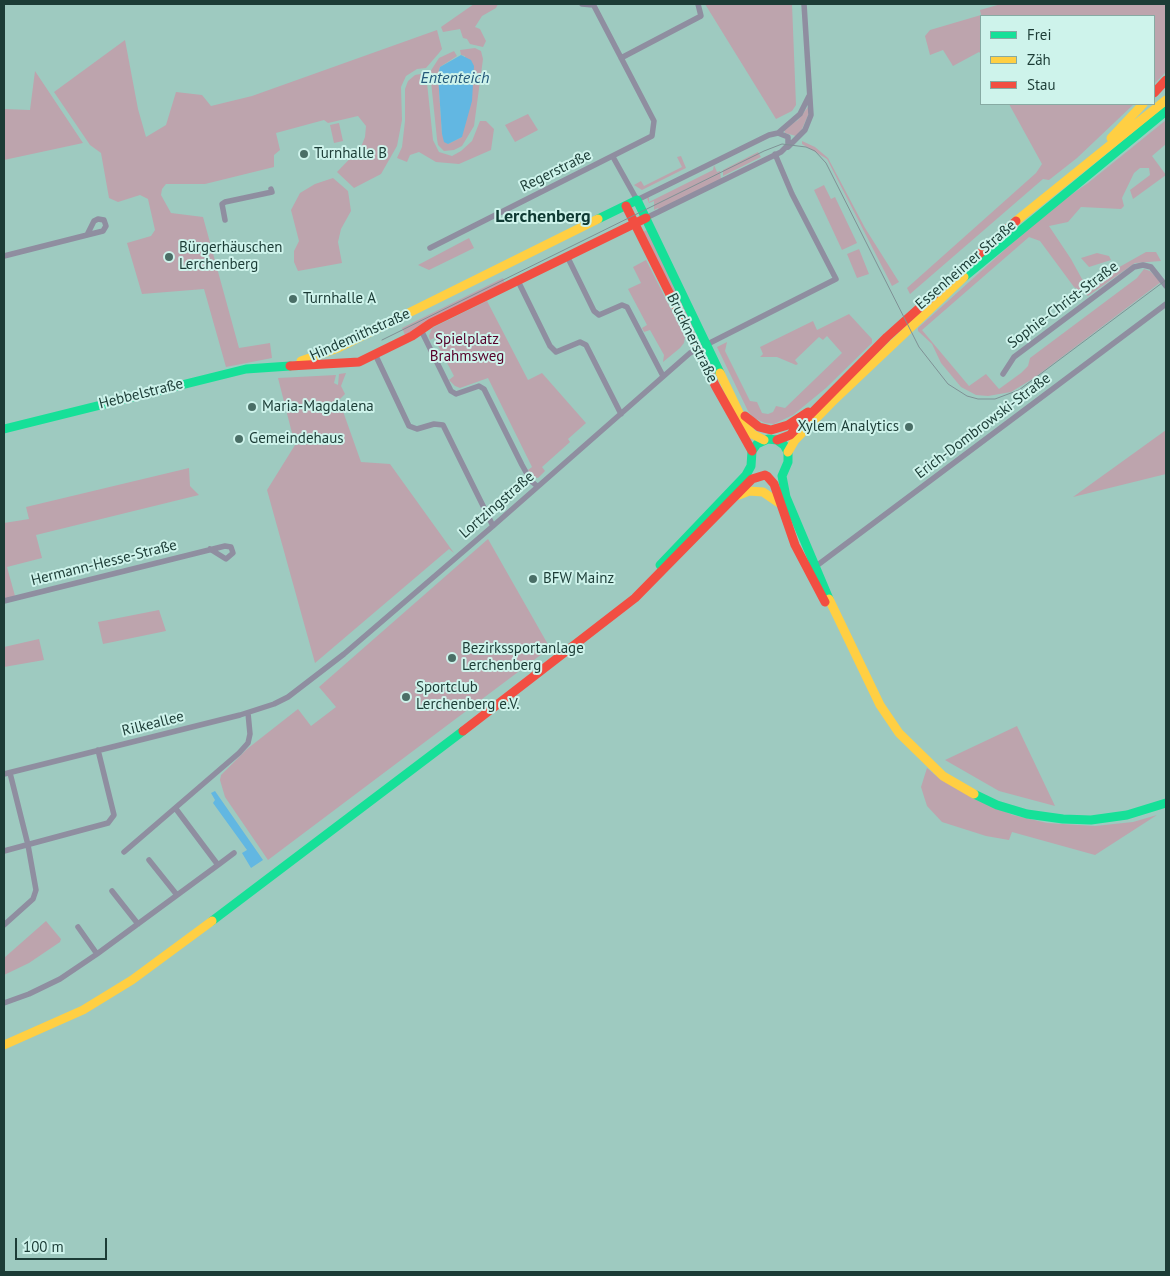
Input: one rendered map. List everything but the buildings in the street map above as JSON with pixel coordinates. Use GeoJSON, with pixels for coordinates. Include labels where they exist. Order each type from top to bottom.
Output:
{"type":"FeatureCollection","features":[{"type":"Feature","properties":{"kind":"main road"},"geometry":{"type":"LineString","coordinates":[[1155,92],[1166,80]]}},
{"type":"Feature","properties":{"kind":"main road","name":"Essenheimer Straße"},"geometry":{"type":"LineString","coordinates":[[777,440],[790,435],[909,316],[1020,218],[1166,100]]}},
{"type":"Feature","properties":{"kind":"main road"},"geometry":{"type":"LineString","coordinates":[[1090,160],[1142,105]]}},
{"type":"Feature","properties":{"kind":"main road","name":"Essenheimer Straße"},"geometry":{"type":"LineString","coordinates":[[788,452],[795,440],[832,402],[981,261],[1166,111]]}},
{"type":"Feature","properties":{"kind":"main road"},"geometry":{"type":"LineString","coordinates":[[1154,121],[1166,116]]}},
{"type":"Feature","properties":{"kind":"main road"},"geometry":{"type":"LineString","coordinates":[[639,197],[646,218]]}},
{"type":"Feature","properties":{"kind":"main road","name":"Hindemithstraße"},"geometry":{"type":"LineString","coordinates":[[279,366],[315,357],[345,345],[626,206],[639,197]]}},
{"type":"Feature","properties":{"kind":"main road"},"geometry":{"type":"LineString","coordinates":[[626,206],[635,224]]}},
{"type":"Feature","properties":{"kind":"main road","name":"Hindemithstraße"},"geometry":{"type":"LineString","coordinates":[[279,366],[359,362],[518,280],[646,218]]}},
{"type":"Feature","properties":{"kind":"main road","name":"Brucknerstraße"},"geometry":{"type":"LineString","coordinates":[[646,218],[737,427],[749,442],[752,451]]}},
{"type":"Feature","properties":{"kind":"main road","name":"Brucknerstraße"},"geometry":{"type":"LineString","coordinates":[[635,224],[701,346],[733,398],[752,434],[764,440]]}},
{"type":"Feature","properties":{"kind":"main road"},"geometry":{"type":"LineString","coordinates":[[345,345],[343,355],[350,363]]}},
{"type":"Feature","properties":{"kind":"main road","name":"Hebbelstraße"},"geometry":{"type":"LineString","coordinates":[[4,429],[226,373],[279,366]]}},
{"type":"Feature","properties":{"kind":"main road"},"geometry":{"type":"LineString","coordinates":[[733,398],[752,423],[771,430],[788,425],[816,407]]}},
{"type":"Feature","properties":{"kind":"main road"},"geometry":{"type":"LineString","coordinates":[[608,620],[746,475],[752,463],[752,451],[757,444],[764,440],[777,440],[784,445],[788,452],[788,462],[784,470],[782,482],[786,497],[843,632],[877,701],[899,734],[933,767],[970,792],[998,805],[1027,814],[1070,820],[1122,816],[1166,803]]}},
{"type":"Feature","properties":{"kind":"main road"},"geometry":{"type":"LineString","coordinates":[[752,463],[756,470],[774,484],[795,545],[817,590],[843,632]]}},
{"type":"Feature","properties":{"kind":"main road"},"geometry":{"type":"LineString","coordinates":[[4,1045],[69,1016],[132,980],[608,620],[646,587],[755,478],[776,475],[784,470]]}},
{"type":"Feature","properties":{"kind":"main road"},"geometry":{"type":"LineString","coordinates":[[734,497],[749,491],[759,491],[772,496],[781,506]]}},
{"type":"Feature","properties":{"kind":"street","name":"Regerstraße"},"geometry":{"type":"LineString","coordinates":[[430,248],[650,138],[655,127],[621,58],[593,5],[582,4]]}},
{"type":"Feature","properties":{"kind":"street"},"geometry":{"type":"LineString","coordinates":[[621,58],[701,16],[698,4]]}},
{"type":"Feature","properties":{"kind":"street","name":"Hindemithstraße"},"geometry":{"type":"LineString","coordinates":[[646,218],[786,148],[805,130],[810,121],[812,109],[804,4]]}},
{"type":"Feature","properties":{"kind":"street","name":"Hindemithstraße"},"geometry":{"type":"LineString","coordinates":[[639,197],[769,135],[778,133],[800,114],[810,94]]}},
{"type":"Feature","properties":{"kind":"street"},"geometry":{"type":"LineString","coordinates":[[778,133],[788,137],[786,148]]}},
{"type":"Feature","properties":{"kind":"street","name":"Lortzingstraße"},"geometry":{"type":"LineString","coordinates":[[304,685],[344,654],[663,376],[701,346],[836,279],[787,184],[775,154]]}},
{"type":"Feature","properties":{"kind":"street","name":"Regerstraße"},"geometry":{"type":"LineString","coordinates":[[613,157],[627,185],[630,199],[626,206]]}},
{"type":"Feature","properties":{"kind":"street","name":"Regerstraße"},"geometry":{"type":"LineString","coordinates":[[627,185],[639,197]]}},
{"type":"Feature","properties":{"kind":"street"},"geometry":{"type":"LineString","coordinates":[[225,220],[222,204],[272,192],[271,189]]}},
{"type":"Feature","properties":{"kind":"street"},"geometry":{"type":"LineString","coordinates":[[4,256],[87,235]]}},
{"type":"Feature","properties":{"kind":"street"},"geometry":{"type":"LineString","coordinates":[[567,256],[594,311],[599,316],[622,305],[627,307],[663,376]]}},
{"type":"Feature","properties":{"kind":"street","name":"Sophie-Christ-Straße"},"geometry":{"type":"LineString","coordinates":[[1003,374],[1014,357],[1134,267],[1142,265],[1151,267],[1166,286]]}},
{"type":"Feature","properties":{"kind":"street"},"geometry":{"type":"LineString","coordinates":[[518,280],[550,346],[556,352],[580,342],[586,345],[621,414]]}},
{"type":"Feature","properties":{"kind":"street","name":"Erich-Dombrowski-Straße"},"geometry":{"type":"LineString","coordinates":[[814,567],[1166,304]]}},
{"type":"Feature","properties":{"kind":"street"},"geometry":{"type":"LineString","coordinates":[[421,330],[451,391],[456,394],[479,386],[484,390],[522,465],[531,481],[537,486]]}},
{"type":"Feature","properties":{"kind":"street"},"geometry":{"type":"LineString","coordinates":[[375,354],[409,426],[417,429],[434,424],[443,425],[493,526]]}},
{"type":"Feature","properties":{"kind":"street","name":"Hermann-Hesse-Straße"},"geometry":{"type":"LineString","coordinates":[[4,601],[210,549]]}},
{"type":"Feature","properties":{"kind":"street","name":"Rilkeallee"},"geometry":{"type":"LineString","coordinates":[[7,773],[248,713],[281,701],[304,685]]}},
{"type":"Feature","properties":{"kind":"street"},"geometry":{"type":"LineString","coordinates":[[124,852],[176,809],[248,743],[251,726],[248,713]]}},
{"type":"Feature","properties":{"kind":"street"},"geometry":{"type":"LineString","coordinates":[[4,852],[108,823],[114,814],[98,750]]}},
{"type":"Feature","properties":{"kind":"street"},"geometry":{"type":"LineString","coordinates":[[4,925],[33,899],[36,894],[28,845],[7,773]]}},
{"type":"Feature","properties":{"kind":"street"},"geometry":{"type":"LineString","coordinates":[[176,809],[218,865]]}},
{"type":"Feature","properties":{"kind":"street"},"geometry":{"type":"LineString","coordinates":[[4,1003],[29,994],[97,954],[234,853]]}},
{"type":"Feature","properties":{"kind":"street"},"geometry":{"type":"LineString","coordinates":[[149,860],[176,895]]}},
{"type":"Feature","properties":{"kind":"street"},"geometry":{"type":"LineString","coordinates":[[112,891],[138,924]]}},
{"type":"Feature","properties":{"kind":"street"},"geometry":{"type":"LineString","coordinates":[[78,927],[97,954]]}},
{"type":"Feature","properties":{"kind":"green space"},"geometry":{"type":"Polygon","coordinates":[[[474,4],[498,4],[496,8],[482,16],[475,27],[480,29],[486,41],[483,47],[470,44],[467,39],[463,38],[460,29],[443,32],[441,27],[474,4]]]}},
{"type":"Feature","properties":{"kind":"green space"},"geometry":{"type":"Polygon","coordinates":[[[705,4],[792,4],[796,105],[792,111],[776,119],[705,4]]]}},
{"type":"Feature","properties":{"kind":"green space"},"geometry":{"type":"Polygon","coordinates":[[[1001,4],[1166,4],[1166,72],[1155,83],[1155,15],[981,15],[980,10],[1001,4]]]}},
{"type":"Feature","properties":{"kind":"green space"},"geometry":{"type":"Polygon","coordinates":[[[980,15],[980,53],[953,66],[943,50],[930,55],[925,36],[930,30],[980,15]]]}},
{"type":"Feature","properties":{"kind":"green space"},"geometry":{"type":"Polygon","coordinates":[[[437,30],[442,49],[426,68],[417,69],[406,76],[401,87],[402,120],[397,146],[381,174],[354,188],[337,172],[361,147],[365,137],[366,126],[358,116],[328,123],[324,120],[276,133],[280,150],[274,155],[274,167],[205,184],[166,184],[162,189],[161,195],[171,213],[203,217],[239,348],[270,343],[272,358],[226,367],[204,289],[142,294],[127,243],[151,236],[155,230],[148,199],[140,195],[118,202],[109,198],[101,153],[90,145],[54,92],[125,40],[138,109],[146,137],[166,125],[176,92],[202,95],[211,106],[252,96],[437,30]]]}},
{"type":"Feature","properties":{"kind":"green space"},"geometry":{"type":"Polygon","coordinates":[[[475,48],[481,51],[483,59],[474,126],[462,146],[454,150],[444,151],[438,145],[430,72],[439,58],[454,51],[457,56],[440,67],[438,75],[442,134],[448,144],[462,137],[465,56],[461,55],[460,50],[475,48]]]}},
{"type":"Feature","properties":{"kind":"green space"},"geometry":{"type":"Polygon","coordinates":[[[35,71],[83,143],[4,160],[4,109],[30,110],[35,71]]]}},
{"type":"Feature","properties":{"kind":"green space"},"geometry":{"type":"Polygon","coordinates":[[[426,73],[433,140],[439,152],[452,156],[461,151],[472,141],[480,121],[486,121],[494,129],[491,150],[459,164],[436,162],[419,152],[410,155],[407,162],[397,158],[402,147],[405,121],[405,89],[408,81],[415,75],[426,73]]]}},
{"type":"Feature","properties":{"kind":"green space"},"geometry":{"type":"Polygon","coordinates":[[[1010,105],[1133,105],[1077,158],[1049,180],[1043,179],[910,294],[907,288],[1036,173],[1042,164],[1010,105]]]}},
{"type":"Feature","properties":{"kind":"green space"},"geometry":{"type":"Polygon","coordinates":[[[808,107],[809,113],[802,129],[796,136],[785,133],[784,129],[798,120],[808,107]]]}},
{"type":"Feature","properties":{"kind":"green space"},"geometry":{"type":"Polygon","coordinates":[[[528,114],[538,130],[515,142],[505,125],[528,114]]]}},
{"type":"Feature","properties":{"kind":"green space"},"geometry":{"type":"Polygon","coordinates":[[[1166,120],[1166,144],[1152,156],[1166,175],[1133,199],[1130,190],[1150,175],[1149,168],[1140,168],[1134,173],[1122,198],[1124,206],[1121,209],[1081,207],[1068,222],[1049,226],[1082,279],[1087,283],[1091,283],[1146,252],[1156,252],[1161,261],[1135,263],[1088,296],[1074,287],[1040,241],[1029,237],[922,330],[969,386],[986,374],[999,389],[1028,366],[1030,358],[1137,278],[1144,269],[1150,271],[1161,282],[1034,378],[1011,392],[988,396],[976,395],[961,387],[941,363],[932,344],[918,331],[918,328],[1050,209],[1088,183],[1166,120]]]}},
{"type":"Feature","properties":{"kind":"green space"},"geometry":{"type":"Polygon","coordinates":[[[339,123],[343,141],[334,143],[330,125],[339,123]]]}},
{"type":"Feature","properties":{"kind":"green space"},"geometry":{"type":"Polygon","coordinates":[[[802,141],[815,147],[828,158],[865,228],[899,282],[892,286],[827,159],[802,144],[802,141]]]}},
{"type":"Feature","properties":{"kind":"green space"},"geometry":{"type":"Polygon","coordinates":[[[758,152],[761,157],[723,176],[723,170],[758,152]]]}},
{"type":"Feature","properties":{"kind":"green space"},"geometry":{"type":"Polygon","coordinates":[[[681,156],[686,168],[642,190],[634,185],[641,181],[644,186],[682,167],[677,157],[681,156]]]}},
{"type":"Feature","properties":{"kind":"green space"},"geometry":{"type":"Polygon","coordinates":[[[714,165],[717,172],[720,171],[721,179],[659,210],[658,208],[654,210],[654,201],[649,203],[647,198],[649,197],[649,202],[713,170],[714,165]]]}},
{"type":"Feature","properties":{"kind":"green space"},"geometry":{"type":"Polygon","coordinates":[[[333,178],[348,191],[351,211],[341,229],[338,242],[342,263],[298,271],[294,262],[294,251],[299,241],[291,210],[300,193],[315,184],[333,178]]]}},
{"type":"Feature","properties":{"kind":"green space"},"geometry":{"type":"Polygon","coordinates":[[[824,185],[831,199],[835,197],[857,243],[842,250],[814,190],[824,185]]]}},
{"type":"Feature","properties":{"kind":"green space"},"geometry":{"type":"Polygon","coordinates":[[[647,230],[696,328],[691,331],[643,232],[647,230]]]}},
{"type":"Feature","properties":{"kind":"green space"},"geometry":{"type":"Polygon","coordinates":[[[469,238],[474,248],[429,270],[418,265],[469,238]]]}},
{"type":"Feature","properties":{"kind":"green space"},"geometry":{"type":"Polygon","coordinates":[[[859,249],[869,274],[857,278],[847,254],[859,249]]]}},
{"type":"Feature","properties":{"kind":"green space"},"geometry":{"type":"Polygon","coordinates":[[[1097,253],[1109,256],[1111,260],[1089,267],[1081,258],[1097,253]]]}},
{"type":"Feature","properties":{"kind":"green space"},"geometry":{"type":"Polygon","coordinates":[[[646,260],[685,337],[684,343],[680,348],[663,362],[664,355],[650,330],[644,332],[642,328],[647,325],[628,289],[641,283],[633,267],[646,260]]]}},
{"type":"Feature","properties":{"kind":"green space"},"geometry":{"type":"Polygon","coordinates":[[[503,278],[505,284],[405,335],[402,328],[503,278]]]}},
{"type":"Feature","properties":{"kind":"green space","name":"Spielplatz Brahmsweg"},"geometry":{"type":"Polygon","coordinates":[[[487,301],[528,380],[542,373],[586,423],[568,439],[570,442],[542,467],[545,471],[538,478],[533,477],[528,470],[532,467],[488,378],[460,388],[455,386],[449,380],[454,376],[434,338],[430,340],[429,336],[432,328],[487,301]]]}},
{"type":"Feature","properties":{"kind":"green space"},"geometry":{"type":"Polygon","coordinates":[[[849,314],[872,339],[872,343],[826,388],[793,415],[774,424],[765,423],[754,418],[748,411],[717,347],[727,342],[725,351],[750,401],[757,402],[762,413],[768,414],[773,412],[776,406],[785,408],[842,353],[827,336],[823,340],[819,337],[795,360],[798,364],[796,365],[777,357],[760,357],[763,354],[760,347],[813,321],[817,330],[849,314]]]}},
{"type":"Feature","properties":{"kind":"green space"},"geometry":{"type":"Polygon","coordinates":[[[346,373],[341,386],[345,394],[339,400],[361,462],[390,464],[454,553],[449,549],[315,663],[267,490],[295,445],[278,378],[336,375],[334,383],[338,385],[339,374],[346,373]]]}},
{"type":"Feature","properties":{"kind":"green space"},"geometry":{"type":"Polygon","coordinates":[[[1166,430],[1166,474],[1073,497],[1166,430]]]}},
{"type":"Feature","properties":{"kind":"green space"},"geometry":{"type":"Polygon","coordinates":[[[189,468],[190,486],[199,495],[36,535],[42,558],[7,567],[15,596],[4,599],[4,523],[29,519],[26,507],[189,468]]]}},
{"type":"Feature","properties":{"kind":"green space","name":"Sportclub Lerchenberg e.V."},"geometry":{"type":"Polygon","coordinates":[[[488,539],[550,648],[268,860],[225,797],[220,780],[221,775],[247,749],[298,709],[311,726],[336,707],[319,687],[488,539]]]}},
{"type":"Feature","properties":{"kind":"green space"},"geometry":{"type":"Polygon","coordinates":[[[159,610],[166,631],[103,644],[98,622],[159,610]]]}},
{"type":"Feature","properties":{"kind":"green space"},"geometry":{"type":"Polygon","coordinates":[[[39,639],[44,660],[4,667],[4,647],[39,639]]]}},
{"type":"Feature","properties":{"kind":"green space"},"geometry":{"type":"Polygon","coordinates":[[[1017,726],[1055,806],[999,791],[945,760],[1017,726]]]}},
{"type":"Feature","properties":{"kind":"green space"},"geometry":{"type":"Polygon","coordinates":[[[927,768],[940,779],[977,800],[1013,815],[1047,823],[1095,826],[1133,822],[1157,815],[1095,855],[1012,832],[1009,840],[986,836],[942,822],[927,806],[921,787],[927,768]]]}},
{"type":"Feature","properties":{"kind":"green space"},"geometry":{"type":"Polygon","coordinates":[[[46,921],[61,939],[60,942],[29,963],[4,975],[4,958],[46,921]]]}},
{"type":"Feature","properties":{"kind":"water","name":"Ententeich"},"geometry":{"type":"Polygon","coordinates":[[[461,55],[471,60],[474,66],[472,101],[462,137],[448,144],[444,142],[442,134],[438,75],[440,67],[461,55]]]}},
{"type":"Feature","properties":{"kind":"water"},"geometry":{"type":"Polygon","coordinates":[[[215,791],[263,860],[251,868],[242,853],[247,850],[213,803],[215,800],[211,793],[215,791]]]}},
{"type":"Feature","properties":{"kind":"tram line"},"geometry":{"type":"LineString","coordinates":[[382,340],[764,151],[782,144],[806,147],[815,151],[826,163],[919,347],[948,384],[967,396],[978,399],[995,399],[1019,390],[1166,280]]}},
{"type":"Feature","properties":{"kind":"traffic: fast"},"geometry":{"type":"LineString","coordinates":[[964,277],[1166,111]]}},
{"type":"Feature","properties":{"kind":"traffic: fast"},"geometry":{"type":"LineString","coordinates":[[598,219],[637,200],[720,373]]}},
{"type":"Feature","properties":{"kind":"traffic: fast"},"geometry":{"type":"LineString","coordinates":[[4,429],[246,369],[290,366]]}},
{"type":"Feature","properties":{"kind":"traffic: fast"},"geometry":{"type":"LineString","coordinates":[[660,565],[746,475],[751,466],[752,451],[757,444],[768,439],[777,440],[784,445],[788,452],[788,462],[782,476],[786,497],[829,599]]}},
{"type":"Feature","properties":{"kind":"traffic: fast"},"geometry":{"type":"LineString","coordinates":[[212,921],[463,731]]}},
{"type":"Feature","properties":{"kind":"traffic: fast"},"geometry":{"type":"LineString","coordinates":[[974,794],[997,805],[1027,814],[1063,819],[1091,820],[1127,815],[1166,803]]}},
{"type":"Feature","properties":{"kind":"traffic: slow"},"geometry":{"type":"LineString","coordinates":[[1016,221],[1166,100]]}},
{"type":"Feature","properties":{"kind":"traffic: slow"},"geometry":{"type":"LineString","coordinates":[[1111,138],[1142,105]]}},
{"type":"Feature","properties":{"kind":"traffic: slow"},"geometry":{"type":"LineString","coordinates":[[301,361],[338,348],[598,219]]}},
{"type":"Feature","properties":{"kind":"traffic: slow"},"geometry":{"type":"LineString","coordinates":[[788,452],[795,440],[832,402],[964,277]]}},
{"type":"Feature","properties":{"kind":"traffic: slow"},"geometry":{"type":"LineString","coordinates":[[720,373],[742,419],[752,434],[764,440]]}},
{"type":"Feature","properties":{"kind":"traffic: slow"},"geometry":{"type":"LineString","coordinates":[[739,495],[749,491],[763,492],[779,503]]}},
{"type":"Feature","properties":{"kind":"traffic: slow"},"geometry":{"type":"LineString","coordinates":[[829,599],[880,705],[899,733],[943,776],[974,794]]}},
{"type":"Feature","properties":{"kind":"traffic: slow"},"geometry":{"type":"LineString","coordinates":[[4,1045],[83,1010],[132,980],[212,921]]}},
{"type":"Feature","properties":{"kind":"traffic: jam"},"geometry":{"type":"LineString","coordinates":[[1155,92],[1166,80]]}},
{"type":"Feature","properties":{"kind":"traffic: jam"},"geometry":{"type":"LineString","coordinates":[[626,206],[716,387],[752,451]]}},
{"type":"Feature","properties":{"kind":"traffic: jam"},"geometry":{"type":"LineString","coordinates":[[290,366],[359,362],[412,336],[431,323],[646,218]]}},
{"type":"Feature","properties":{"kind":"traffic: jam"},"geometry":{"type":"LineString","coordinates":[[777,440],[790,435],[887,337],[1016,221]]}},
{"type":"Feature","properties":{"kind":"traffic: jam"},"geometry":{"type":"LineString","coordinates":[[745,416],[759,427],[771,430],[788,425],[808,412]]}},
{"type":"Feature","properties":{"kind":"traffic: jam"},"geometry":{"type":"LineString","coordinates":[[463,731],[635,598],[752,479],[765,475]]}},
{"type":"Feature","properties":{"kind":"traffic: jam"},"geometry":{"type":"LineString","coordinates":[[767,476],[774,484],[795,545],[825,602]]}},
{"type":"Feature","properties":{"kind":"place","name":"Turnhalle B"},"geometry":{"type":"Point","coordinates":[304,154]}},
{"type":"Feature","properties":{"kind":"place","name":"Bürgerhäuschen Lerchenberg"},"geometry":{"type":"Point","coordinates":[169,257]}},
{"type":"Feature","properties":{"kind":"place","name":"Turnhalle A"},"geometry":{"type":"Point","coordinates":[293,299]}},
{"type":"Feature","properties":{"kind":"place","name":"Maria-Magdalena"},"geometry":{"type":"Point","coordinates":[252,407]}},
{"type":"Feature","properties":{"kind":"place","name":"Xylem Analytics"},"geometry":{"type":"Point","coordinates":[909,427]}},
{"type":"Feature","properties":{"kind":"place","name":"Gemeindehaus"},"geometry":{"type":"Point","coordinates":[239,439]}},
{"type":"Feature","properties":{"kind":"place","name":"BFW Mainz"},"geometry":{"type":"Point","coordinates":[533,579]}},
{"type":"Feature","properties":{"kind":"place","name":"Bezirkssportanlage Lerchenberg"},"geometry":{"type":"Point","coordinates":[452,658]}},
{"type":"Feature","properties":{"kind":"place","name":"Sportclub Lerchenberg e.V."},"geometry":{"type":"Point","coordinates":[406,697]}},
{"type":"Feature","properties":{"kind":"district","name":"Lerchenberg"},"geometry":{"type":"Point","coordinates":[543,217]}}]}
